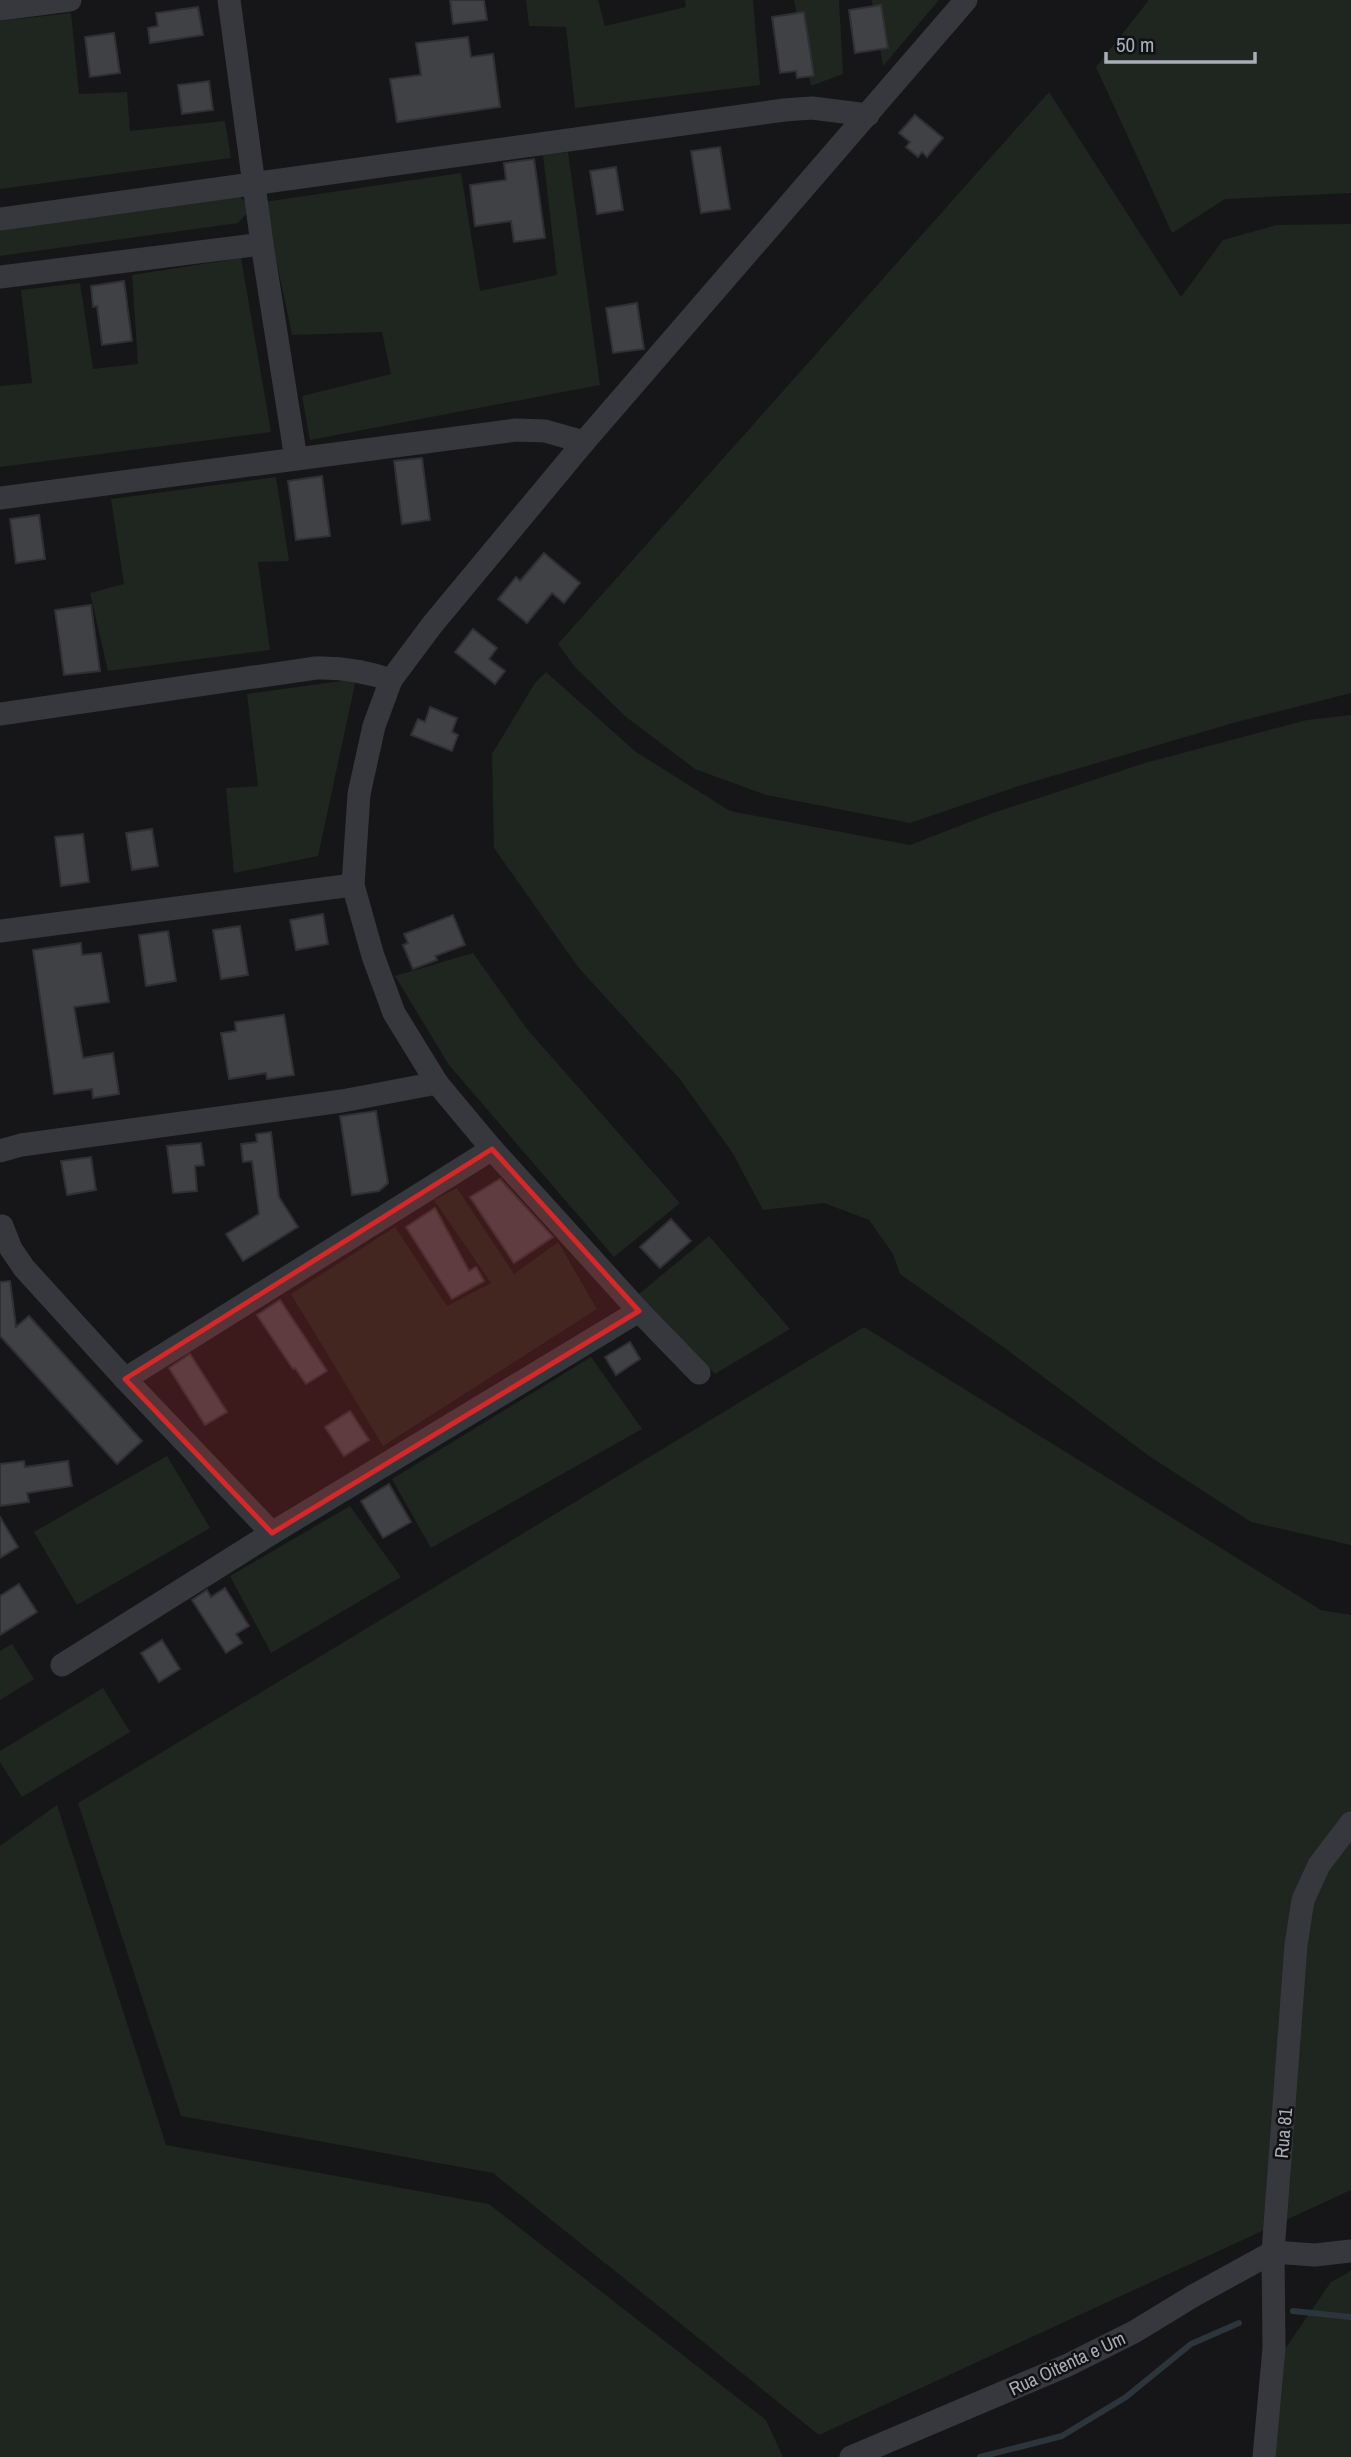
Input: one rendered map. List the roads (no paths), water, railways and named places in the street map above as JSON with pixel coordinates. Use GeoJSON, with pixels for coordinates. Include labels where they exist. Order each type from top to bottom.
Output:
{"type":"FeatureCollection","features":[{"type":"Feature","properties":{"kind":"street"},"geometry":{"type":"LineString","coordinates":[[0,9],[70,0]]}},
{"type":"Feature","properties":{"kind":"street"},"geometry":{"type":"LineString","coordinates":[[229,0],[262,244],[296,459]]}},
{"type":"Feature","properties":{"kind":"street"},"geometry":{"type":"LineString","coordinates":[[699,1373],[492,1149],[437,1083],[394,1013],[373,957],[353,885],[359,794],[374,726],[391,680],[432,625],[584,442],[967,0]]}},
{"type":"Feature","properties":{"kind":"street"},"geometry":{"type":"LineString","coordinates":[[0,219],[784,110],[812,108],[868,114]]}},
{"type":"Feature","properties":{"kind":"street"},"geometry":{"type":"LineString","coordinates":[[0,277],[262,244]]}},
{"type":"Feature","properties":{"kind":"street"},"geometry":{"type":"LineString","coordinates":[[0,499],[516,429],[545,431],[584,442]]}},
{"type":"Feature","properties":{"kind":"street"},"geometry":{"type":"LineString","coordinates":[[0,714],[316,668],[353,669],[391,680]]}},
{"type":"Feature","properties":{"kind":"street"},"geometry":{"type":"LineString","coordinates":[[0,931],[353,885]]}},
{"type":"Feature","properties":{"kind":"street"},"geometry":{"type":"LineString","coordinates":[[0,1151],[21,1145],[342,1101],[437,1083]]}},
{"type":"Feature","properties":{"kind":"street"},"geometry":{"type":"LineString","coordinates":[[125,1379],[492,1149]]}},
{"type":"Feature","properties":{"kind":"street"},"geometry":{"type":"LineString","coordinates":[[1,1222],[11,1249],[24,1268],[125,1379],[272,1533]]}},
{"type":"Feature","properties":{"kind":"street"},"geometry":{"type":"LineString","coordinates":[[62,1665],[272,1533],[639,1311]]}},
{"type":"Feature","properties":{"kind":"street","name":"Rua 81"},"geometry":{"type":"LineString","coordinates":[[1264,2457],[1274,2348],[1273,2252],[1296,1945],[1303,1900],[1319,1865],[1351,1823]]}},
{"type":"Feature","properties":{"kind":"street"},"geometry":{"type":"LineString","coordinates":[[1273,2252],[1315,2255],[1351,2251]]}},
{"type":"Feature","properties":{"kind":"street","name":"Rua Oitenta e Um"},"geometry":{"type":"LineString","coordinates":[[851,2457],[1068,2365],[1134,2332],[1273,2252]]}},
{"type":"Feature","properties":{"kind":"waterway"},"geometry":{"type":"LineString","coordinates":[[1293,2311],[1351,2317]]}},
{"type":"Feature","properties":{"kind":"waterway"},"geometry":{"type":"LineString","coordinates":[[980,2457],[1062,2436],[1126,2397],[1191,2344],[1239,2323]]}}]}
